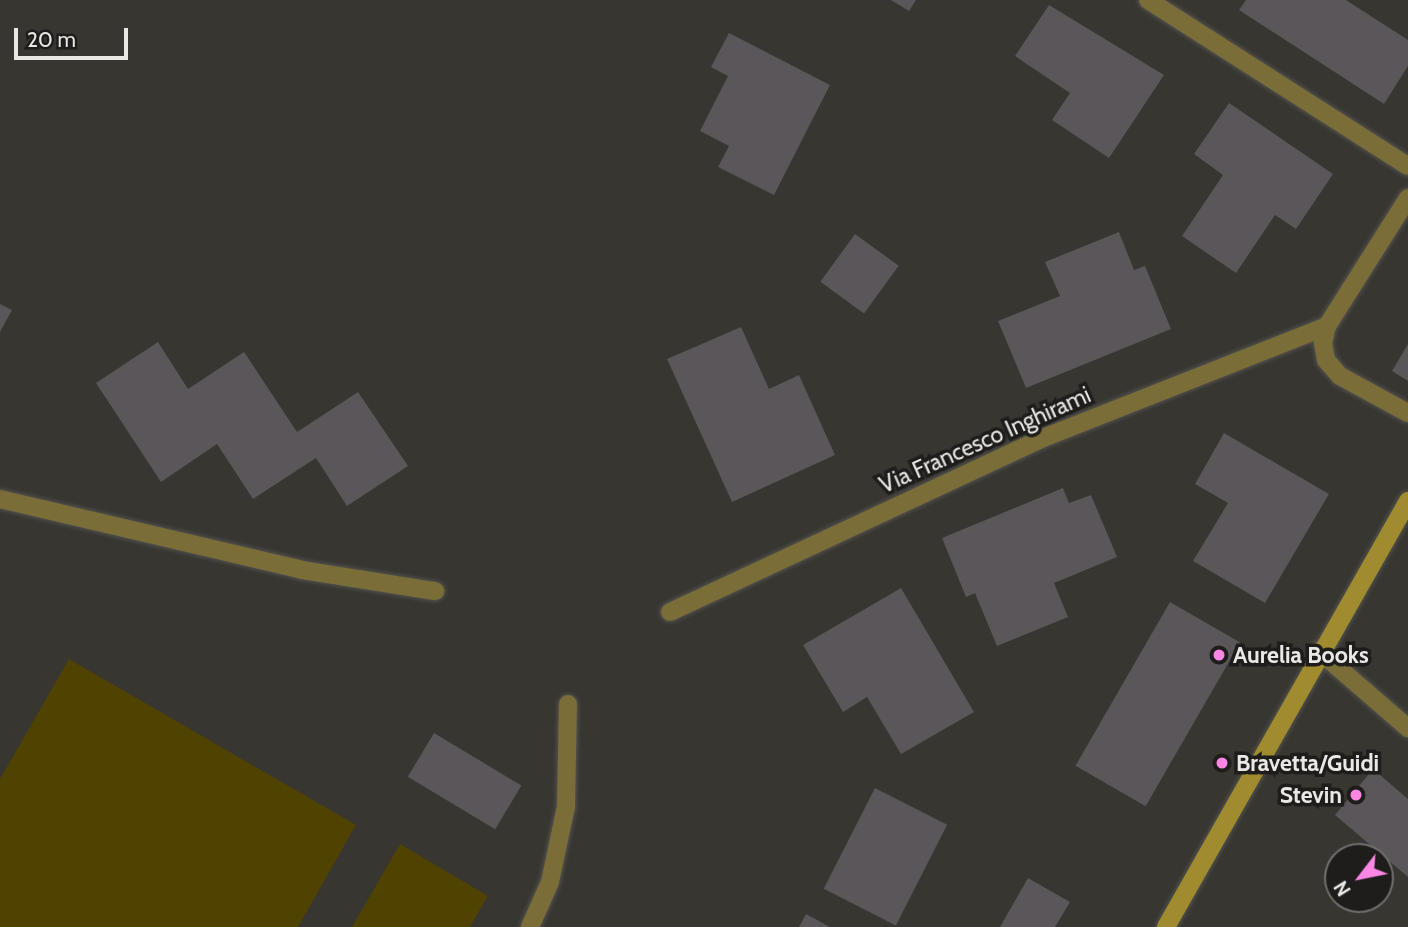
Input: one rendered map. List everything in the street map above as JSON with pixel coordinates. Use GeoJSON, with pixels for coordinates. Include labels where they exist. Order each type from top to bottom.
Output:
{"type":"FeatureCollection","features":[{"type":"Feature","properties":{"kind":"main road"},"geometry":{"type":"LineString","coordinates":[[1166,927],[1319,651],[1408,501]]}},
{"type":"Feature","properties":{"kind":"street"},"geometry":{"type":"LineString","coordinates":[[1148,0],[1408,166]]}},
{"type":"Feature","properties":{"kind":"street"},"geometry":{"type":"LineString","coordinates":[[1408,198],[1327,326],[1323,351],[1333,370],[1408,413]]}},
{"type":"Feature","properties":{"kind":"street","name":"Via Francesco Inghirami"},"geometry":{"type":"LineString","coordinates":[[670,612],[1043,438],[1327,326]]}},
{"type":"Feature","properties":{"kind":"street"},"geometry":{"type":"LineString","coordinates":[[0,499],[302,570],[435,591]]}},
{"type":"Feature","properties":{"kind":"street"},"geometry":{"type":"LineString","coordinates":[[1319,651],[1408,728]]}},
{"type":"Feature","properties":{"kind":"street"},"geometry":{"type":"LineString","coordinates":[[530,927],[554,869],[566,807],[568,704]]}},
{"type":"Feature","properties":{"kind":"shaded area"},"geometry":{"type":"Polygon","coordinates":[[[69,659],[356,825],[298,927],[0,927],[0,779],[69,659]]]}},
{"type":"Feature","properties":{"kind":"shaded area"},"geometry":{"type":"Polygon","coordinates":[[[400,844],[488,896],[470,927],[352,927],[400,844]]]}},
{"type":"Feature","properties":{"kind":"building"},"geometry":{"type":"Polygon","coordinates":[[[891,0],[916,0],[909,11],[891,0]]]}},
{"type":"Feature","properties":{"kind":"building"},"geometry":{"type":"Polygon","coordinates":[[[1246,0],[1346,0],[1408,40],[1408,66],[1384,104],[1239,10],[1246,0]]]}},
{"type":"Feature","properties":{"kind":"building"},"geometry":{"type":"Polygon","coordinates":[[[1049,5],[1164,75],[1109,158],[1052,120],[1070,93],[1015,56],[1049,5]]]}},
{"type":"Feature","properties":{"kind":"building"},"geometry":{"type":"Polygon","coordinates":[[[729,33],[830,85],[774,195],[718,167],[729,146],[700,131],[728,76],[711,67],[729,33]]]}},
{"type":"Feature","properties":{"kind":"building"},"geometry":{"type":"Polygon","coordinates":[[[1229,103],[1333,174],[1296,229],[1275,215],[1236,273],[1182,236],[1223,175],[1194,154],[1229,103]]]}},
{"type":"Feature","properties":{"kind":"building"},"geometry":{"type":"Polygon","coordinates":[[[1119,232],[1134,270],[1145,266],[1171,329],[1026,388],[998,321],[1060,296],[1045,262],[1119,232]]]}},
{"type":"Feature","properties":{"kind":"building"},"geometry":{"type":"Polygon","coordinates":[[[855,234],[899,266],[864,313],[820,282],[855,234]]]}},
{"type":"Feature","properties":{"kind":"building"},"geometry":{"type":"Polygon","coordinates":[[[0,304],[12,310],[0,332],[0,304]]]}},
{"type":"Feature","properties":{"kind":"building"},"geometry":{"type":"Polygon","coordinates":[[[741,327],[769,389],[799,375],[835,455],[732,502],[667,359],[741,327]]]}},
{"type":"Feature","properties":{"kind":"building"},"geometry":{"type":"Polygon","coordinates":[[[158,342],[188,389],[244,352],[297,432],[358,392],[408,466],[347,506],[316,458],[253,499],[217,444],[161,482],[96,383],[158,342]]]}},
{"type":"Feature","properties":{"kind":"building"},"geometry":{"type":"Polygon","coordinates":[[[1408,344],[1408,381],[1392,371],[1408,344]]]}},
{"type":"Feature","properties":{"kind":"building"},"geometry":{"type":"Polygon","coordinates":[[[1224,433],[1329,494],[1265,603],[1193,561],[1228,503],[1195,484],[1224,433]]]}},
{"type":"Feature","properties":{"kind":"building"},"geometry":{"type":"Polygon","coordinates":[[[1063,488],[1069,503],[1091,495],[1117,557],[1054,583],[1068,617],[997,646],[975,593],[966,597],[942,538],[1063,488]]]}},
{"type":"Feature","properties":{"kind":"building"},"geometry":{"type":"Polygon","coordinates":[[[901,588],[974,712],[901,754],[867,697],[843,712],[803,645],[901,588]]]}},
{"type":"Feature","properties":{"kind":"building"},"geometry":{"type":"Polygon","coordinates":[[[1170,602],[1240,642],[1146,806],[1076,766],[1170,602]]]}},
{"type":"Feature","properties":{"kind":"building"},"geometry":{"type":"Polygon","coordinates":[[[434,733],[521,786],[495,829],[408,777],[434,733]]]}},
{"type":"Feature","properties":{"kind":"building"},"geometry":{"type":"Polygon","coordinates":[[[1373,769],[1408,799],[1408,877],[1394,865],[1394,843],[1368,843],[1335,815],[1373,769]]]}},
{"type":"Feature","properties":{"kind":"building"},"geometry":{"type":"Polygon","coordinates":[[[875,788],[947,825],[896,925],[824,889],[875,788]]]}},
{"type":"Feature","properties":{"kind":"building"},"geometry":{"type":"Polygon","coordinates":[[[1028,878],[1070,902],[1055,927],[1000,927],[1028,878]]]}},
{"type":"Feature","properties":{"kind":"building"},"geometry":{"type":"Polygon","coordinates":[[[806,914],[830,927],[799,927],[806,914]]]}},
{"type":"Feature","properties":{"kind":"place","name":"Aurelia Books"},"geometry":{"type":"Point","coordinates":[1219,655]}},
{"type":"Feature","properties":{"kind":"place","name":"Bravetta/Guidi"},"geometry":{"type":"Point","coordinates":[1222,763]}},
{"type":"Feature","properties":{"kind":"place","name":"Stevin"},"geometry":{"type":"Point","coordinates":[1356,795]}}]}
